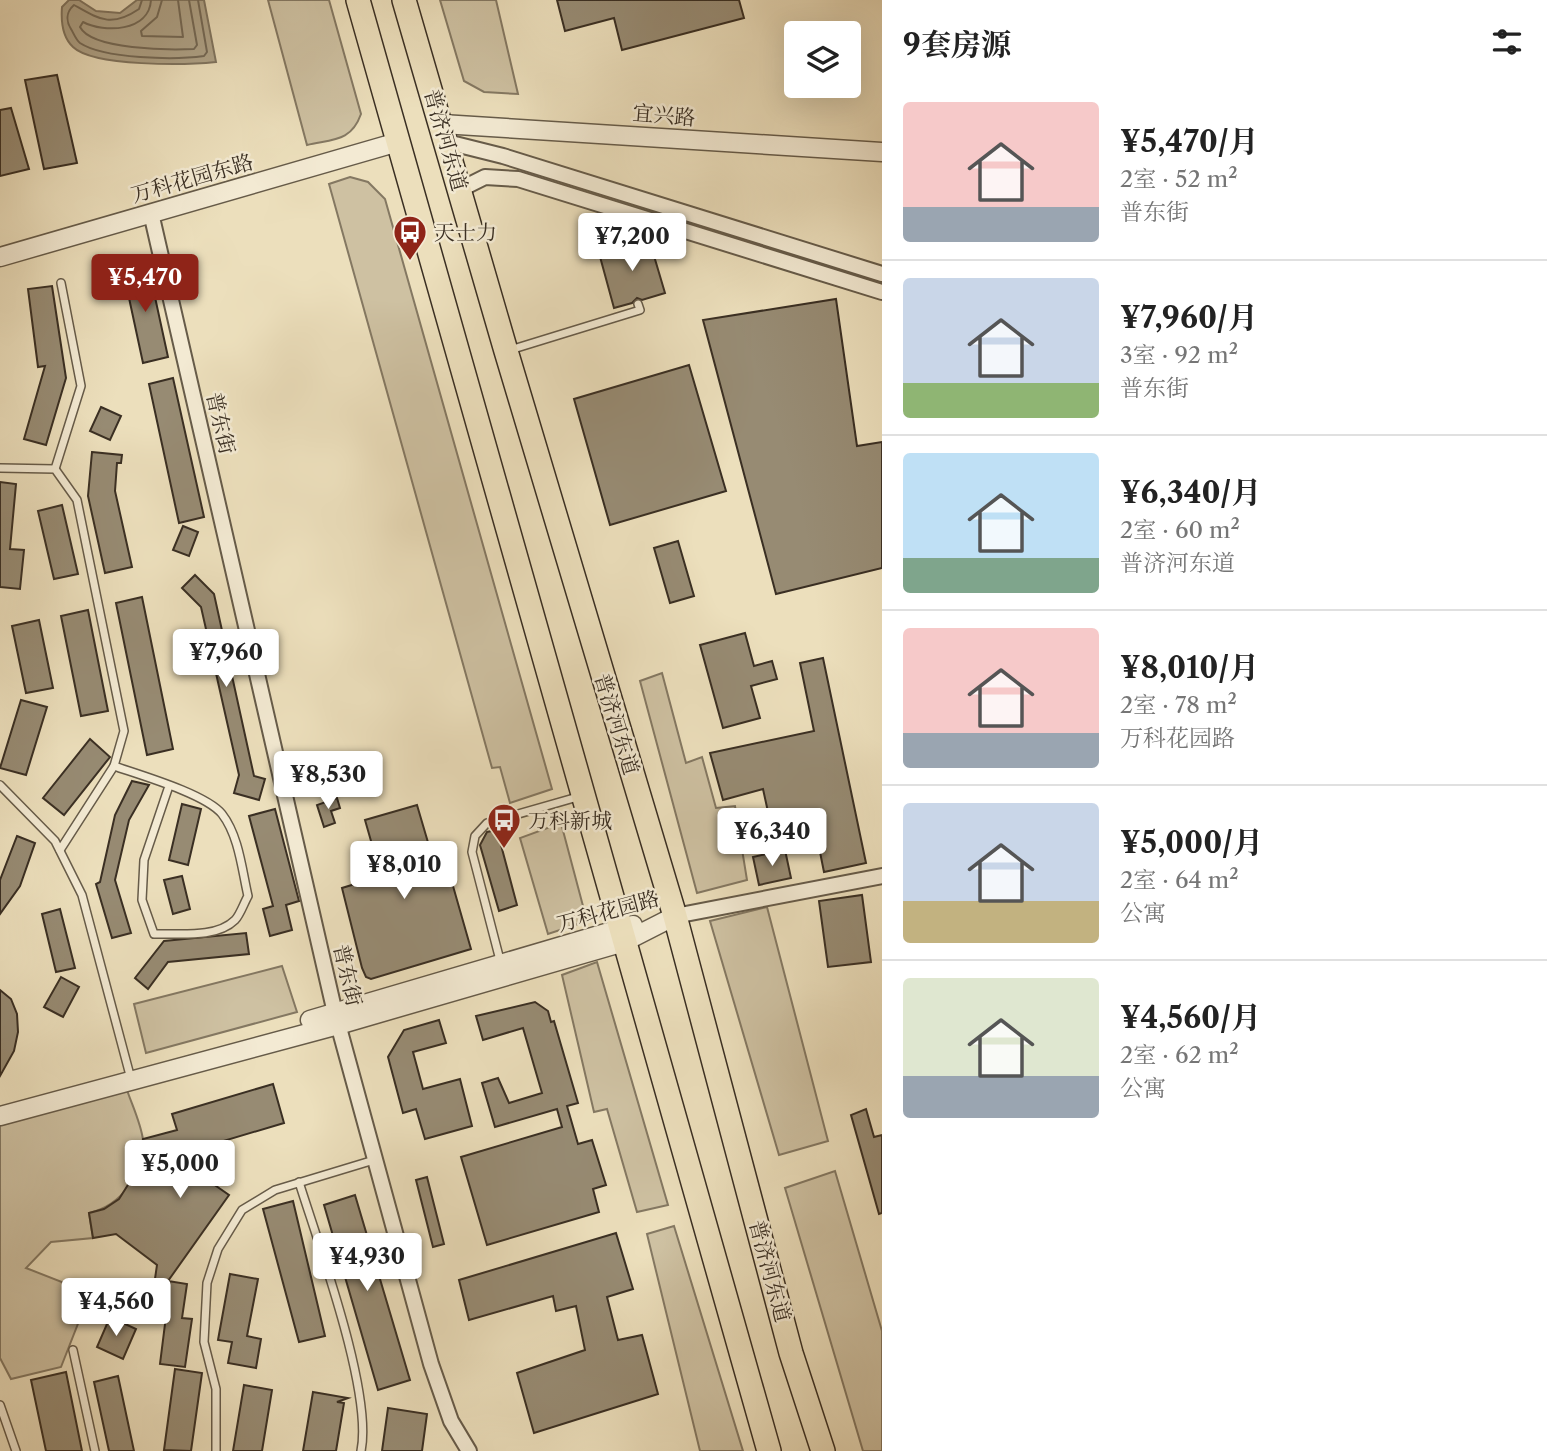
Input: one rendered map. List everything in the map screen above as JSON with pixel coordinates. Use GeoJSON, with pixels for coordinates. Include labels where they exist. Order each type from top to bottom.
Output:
{"type":"FeatureCollection","features":[{"type":"Feature","properties":{"kind":"main road"},"geometry":{"type":"LineString","coordinates":[[358,0],[769,1451]]}},
{"type":"Feature","properties":{"kind":"main road","name":"普济河东道"},"geometry":{"type":"LineString","coordinates":[[404,0],[675,916],[791,1353],[823,1451]]}},
{"type":"Feature","properties":{"kind":"street","name":"宜兴路"},"geometry":{"type":"LineString","coordinates":[[444,133],[882,152]]}},
{"type":"Feature","properties":{"kind":"street"},"geometry":{"type":"LineString","coordinates":[[444,133],[503,156],[882,274]]}},
{"type":"Feature","properties":{"kind":"street","name":"万科花园东路"},"geometry":{"type":"LineString","coordinates":[[0,257],[398,142]]}},
{"type":"Feature","properties":{"kind":"street"},"geometry":{"type":"LineString","coordinates":[[461,189],[485,177],[518,179],[882,292]]}},
{"type":"Feature","properties":{"kind":"street","name":"普东街"},"geometry":{"type":"LineString","coordinates":[[151,213],[337,1019],[431,1364],[451,1421],[469,1451]]}},
{"type":"Feature","properties":{"kind":"street"},"geometry":{"type":"LineString","coordinates":[[675,916],[882,876]]}},
{"type":"Feature","properties":{"kind":"street","name":"万科花园路"},"geometry":{"type":"LineString","coordinates":[[0,1105],[130,1074],[337,1019],[622,935],[675,916]]}},
{"type":"Feature","properties":{"kind":"street","name":"万科花园路"},"geometry":{"type":"LineString","coordinates":[[0,1116],[130,1074]]}},
{"type":"Feature","properties":{"kind":"lane"},"geometry":{"type":"LineString","coordinates":[[610,208],[620,242]]}},
{"type":"Feature","properties":{"kind":"lane"},"geometry":{"type":"LineString","coordinates":[[55,469],[81,386],[61,283]]}},
{"type":"Feature","properties":{"kind":"lane"},"geometry":{"type":"LineString","coordinates":[[506,351],[640,310],[638,304]]}},
{"type":"Feature","properties":{"kind":"lane"},"geometry":{"type":"LineString","coordinates":[[0,468],[55,469]]}},
{"type":"Feature","properties":{"kind":"lane"},"geometry":{"type":"LineString","coordinates":[[55,469],[77,500],[124,731],[114,766],[60,850]]}},
{"type":"Feature","properties":{"kind":"lane"},"geometry":{"type":"LineString","coordinates":[[114,766],[194,795],[221,813],[236,846],[248,896],[234,921],[215,929],[193,934],[154,934],[142,900],[144,860],[169,786]]}},
{"type":"Feature","properties":{"kind":"lane"},"geometry":{"type":"LineString","coordinates":[[0,785],[15,797],[60,850],[82,895],[130,1074]]}},
{"type":"Feature","properties":{"kind":"lane"},"geometry":{"type":"LineString","coordinates":[[503,971],[472,852],[475,836],[487,823],[584,796]]}},
{"type":"Feature","properties":{"kind":"lane"},"geometry":{"type":"LineString","coordinates":[[216,1451],[216,1389],[204,1342],[207,1283],[218,1249],[242,1210],[275,1190],[374,1160]]}},
{"type":"Feature","properties":{"kind":"lane"},"geometry":{"type":"LineString","coordinates":[[299,1182],[337,1306],[359,1395],[360,1451]]}},
{"type":"Feature","properties":{"kind":"lane"},"geometry":{"type":"LineString","coordinates":[[73,1350],[95,1451]]}},
{"type":"Feature","properties":{"kind":"lane"},"geometry":{"type":"LineString","coordinates":[[0,1405],[16,1451]]}},
{"type":"Feature","properties":{"kind":"shaded area"},"geometry":{"type":"Polygon","coordinates":[[[268,0],[329,0],[361,114],[346,135],[307,145],[268,0]]]}},
{"type":"Feature","properties":{"kind":"shaded area"},"geometry":{"type":"Polygon","coordinates":[[[440,0],[496,0],[518,94],[484,92],[464,81],[440,0]]]}},
{"type":"Feature","properties":{"kind":"shaded area"},"geometry":{"type":"Polygon","coordinates":[[[350,177],[368,182],[385,199],[552,789],[510,803],[500,767],[492,768],[329,184],[350,177]]]}},
{"type":"Feature","properties":{"kind":"shaded area"},"geometry":{"type":"Polygon","coordinates":[[[662,673],[686,763],[702,757],[716,808],[735,806],[747,880],[697,893],[640,681],[662,673]]]}},
{"type":"Feature","properties":{"kind":"shaded area"},"geometry":{"type":"Polygon","coordinates":[[[561,823],[587,921],[548,934],[520,838],[561,823]]]}},
{"type":"Feature","properties":{"kind":"shaded area"},"geometry":{"type":"Polygon","coordinates":[[[767,907],[828,1141],[779,1155],[710,921],[767,907]]]}},
{"type":"Feature","properties":{"kind":"shaded area"},"geometry":{"type":"Polygon","coordinates":[[[597,962],[668,1205],[637,1212],[607,1109],[594,1112],[562,975],[597,962]]]}},
{"type":"Feature","properties":{"kind":"shaded area"},"geometry":{"type":"Polygon","coordinates":[[[282,966],[297,1012],[146,1053],[134,1004],[282,966]]]}},
{"type":"Feature","properties":{"kind":"shaded area"},"geometry":{"type":"Polygon","coordinates":[[[126,1087],[143,1140],[140,1165],[129,1187],[111,1203],[89,1213],[93,1238],[51,1242],[26,1268],[90,1293],[61,1367],[11,1379],[0,1358],[0,1121],[126,1087]]]}},
{"type":"Feature","properties":{"kind":"shaded area"},"geometry":{"type":"Polygon","coordinates":[[[835,1171],[882,1331],[882,1451],[863,1451],[785,1188],[835,1171]]]}},
{"type":"Feature","properties":{"kind":"shaded area"},"geometry":{"type":"Polygon","coordinates":[[[674,1226],[743,1451],[700,1451],[647,1234],[674,1226]]]}},
{"type":"Feature","properties":{"kind":"water"},"geometry":{"type":"Polygon","coordinates":[[[69,0],[79,0],[96,11],[120,13],[137,0],[204,0],[216,62],[141,63],[84,54],[69,43],[64,33],[62,7],[69,0]]]}},
{"type":"Feature","properties":{"kind":"building"},"geometry":{"type":"Polygon","coordinates":[[[557,0],[739,0],[744,18],[622,50],[614,18],[565,31],[557,0]]]}},
{"type":"Feature","properties":{"kind":"building"},"geometry":{"type":"Polygon","coordinates":[[[57,75],[77,163],[44,169],[25,80],[57,75]]]}},
{"type":"Feature","properties":{"kind":"building"},"geometry":{"type":"Polygon","coordinates":[[[11,108],[29,169],[0,176],[0,110],[11,108]]]}},
{"type":"Feature","properties":{"kind":"building"},"geometry":{"type":"Polygon","coordinates":[[[649,239],[665,293],[642,300],[637,298],[632,303],[614,308],[599,253],[649,239]]]}},
{"type":"Feature","properties":{"kind":"building"},"geometry":{"type":"Polygon","coordinates":[[[148,265],[168,357],[143,363],[123,270],[148,265]]]}},
{"type":"Feature","properties":{"kind":"building"},"geometry":{"type":"Polygon","coordinates":[[[52,286],[66,378],[46,445],[24,439],[45,366],[38,367],[28,289],[52,286]]]}},
{"type":"Feature","properties":{"kind":"building"},"geometry":{"type":"Polygon","coordinates":[[[836,299],[857,446],[882,442],[882,568],[776,594],[703,320],[836,299]]]}},
{"type":"Feature","properties":{"kind":"building"},"geometry":{"type":"Polygon","coordinates":[[[689,365],[726,491],[610,525],[574,399],[689,365]]]}},
{"type":"Feature","properties":{"kind":"building"},"geometry":{"type":"Polygon","coordinates":[[[173,378],[204,517],[179,523],[149,384],[173,378]]]}},
{"type":"Feature","properties":{"kind":"building"},"geometry":{"type":"Polygon","coordinates":[[[101,407],[121,416],[110,440],[90,431],[101,407]]]}},
{"type":"Feature","properties":{"kind":"building"},"geometry":{"type":"Polygon","coordinates":[[[92,452],[122,455],[121,463],[117,463],[115,491],[132,567],[105,573],[88,496],[92,452]]]}},
{"type":"Feature","properties":{"kind":"building"},"geometry":{"type":"Polygon","coordinates":[[[0,482],[16,484],[10,549],[24,550],[20,589],[0,587],[0,482]]]}},
{"type":"Feature","properties":{"kind":"building"},"geometry":{"type":"Polygon","coordinates":[[[62,505],[78,574],[54,579],[38,511],[62,505]]]}},
{"type":"Feature","properties":{"kind":"building"},"geometry":{"type":"Polygon","coordinates":[[[183,526],[198,532],[189,556],[173,550],[183,526]]]}},
{"type":"Feature","properties":{"kind":"building"},"geometry":{"type":"Polygon","coordinates":[[[678,541],[694,596],[670,603],[654,548],[678,541]]]}},
{"type":"Feature","properties":{"kind":"building"},"geometry":{"type":"Polygon","coordinates":[[[195,575],[214,594],[254,776],[265,779],[259,800],[234,793],[239,775],[201,607],[182,588],[195,575]]]}},
{"type":"Feature","properties":{"kind":"building"},"geometry":{"type":"Polygon","coordinates":[[[142,597],[173,749],[147,755],[116,603],[142,597]]]}},
{"type":"Feature","properties":{"kind":"building"},"geometry":{"type":"Polygon","coordinates":[[[88,610],[108,711],[81,716],[61,616],[88,610]]]}},
{"type":"Feature","properties":{"kind":"building"},"geometry":{"type":"Polygon","coordinates":[[[39,620],[53,688],[26,693],[12,626],[39,620]]]}},
{"type":"Feature","properties":{"kind":"building"},"geometry":{"type":"Polygon","coordinates":[[[745,633],[754,666],[772,661],[777,679],[751,686],[760,718],[723,728],[700,645],[745,633]]]}},
{"type":"Feature","properties":{"kind":"building"},"geometry":{"type":"Polygon","coordinates":[[[823,658],[866,863],[824,872],[812,812],[770,821],[763,789],[723,800],[710,753],[814,731],[800,663],[823,658]]]}},
{"type":"Feature","properties":{"kind":"building"},"geometry":{"type":"Polygon","coordinates":[[[21,700],[47,707],[26,775],[0,768],[21,700]]]}},
{"type":"Feature","properties":{"kind":"building"},"geometry":{"type":"Polygon","coordinates":[[[90,739],[110,757],[64,815],[43,798],[90,739]]]}},
{"type":"Feature","properties":{"kind":"building"},"geometry":{"type":"Polygon","coordinates":[[[132,781],[149,785],[129,820],[115,880],[131,933],[112,938],[96,884],[100,882],[115,815],[132,781]]]}},
{"type":"Feature","properties":{"kind":"building"},"geometry":{"type":"Polygon","coordinates":[[[337,798],[340,808],[331,811],[335,823],[324,827],[317,805],[337,798]]]}},
{"type":"Feature","properties":{"kind":"building"},"geometry":{"type":"Polygon","coordinates":[[[182,804],[201,809],[188,865],[169,860],[182,804]]]}},
{"type":"Feature","properties":{"kind":"building"},"geometry":{"type":"Polygon","coordinates":[[[417,805],[437,873],[449,872],[471,949],[371,979],[366,977],[362,968],[342,888],[381,876],[365,820],[417,805]]]}},
{"type":"Feature","properties":{"kind":"building"},"geometry":{"type":"Polygon","coordinates":[[[275,809],[299,901],[286,905],[292,930],[270,936],[263,909],[273,906],[249,816],[275,809]]]}},
{"type":"Feature","properties":{"kind":"building"},"geometry":{"type":"Polygon","coordinates":[[[497,830],[517,905],[499,911],[480,845],[487,832],[497,830]]]}},
{"type":"Feature","properties":{"kind":"building"},"geometry":{"type":"Polygon","coordinates":[[[17,836],[35,843],[20,886],[0,914],[0,880],[17,836]]]}},
{"type":"Feature","properties":{"kind":"building"},"geometry":{"type":"Polygon","coordinates":[[[785,850],[791,878],[759,885],[753,857],[785,850]]]}},
{"type":"Feature","properties":{"kind":"building"},"geometry":{"type":"Polygon","coordinates":[[[182,876],[190,909],[173,914],[164,880],[182,876]]]}},
{"type":"Feature","properties":{"kind":"building"},"geometry":{"type":"Polygon","coordinates":[[[862,895],[871,962],[828,967],[819,901],[862,895]]]}},
{"type":"Feature","properties":{"kind":"building"},"geometry":{"type":"Polygon","coordinates":[[[60,909],[75,968],[56,972],[42,914],[60,909]]]}},
{"type":"Feature","properties":{"kind":"building"},"geometry":{"type":"Polygon","coordinates":[[[246,933],[249,954],[168,962],[148,989],[135,978],[164,941],[246,933]]]}},
{"type":"Feature","properties":{"kind":"building"},"geometry":{"type":"Polygon","coordinates":[[[61,977],[79,987],[63,1017],[44,1007],[61,977]]]}},
{"type":"Feature","properties":{"kind":"building"},"geometry":{"type":"Polygon","coordinates":[[[0,990],[11,999],[17,1014],[18,1032],[14,1051],[0,1076],[0,990]]]}},
{"type":"Feature","properties":{"kind":"building"},"geometry":{"type":"Polygon","coordinates":[[[535,1002],[548,1011],[551,1022],[554,1021],[578,1103],[567,1106],[578,1144],[592,1140],[606,1185],[593,1189],[599,1212],[487,1245],[461,1157],[562,1127],[557,1109],[495,1127],[482,1083],[498,1078],[509,1103],[542,1093],[523,1028],[483,1040],[476,1016],[535,1002]]]}},
{"type":"Feature","properties":{"kind":"building"},"geometry":{"type":"Polygon","coordinates":[[[439,1020],[446,1043],[413,1052],[423,1089],[460,1079],[472,1126],[425,1139],[416,1109],[403,1113],[388,1057],[404,1030],[439,1020]]]}},
{"type":"Feature","properties":{"kind":"building"},"geometry":{"type":"Polygon","coordinates":[[[273,1084],[284,1123],[173,1156],[229,1195],[168,1281],[187,1284],[182,1318],[192,1319],[185,1367],[160,1364],[166,1316],[150,1313],[157,1265],[116,1234],[93,1238],[89,1213],[104,1209],[119,1199],[138,1169],[143,1139],[177,1130],[172,1114],[273,1084]]]}},
{"type":"Feature","properties":{"kind":"building"},"geometry":{"type":"Polygon","coordinates":[[[866,1109],[874,1137],[882,1135],[882,1213],[879,1214],[851,1115],[866,1109]]]}},
{"type":"Feature","properties":{"kind":"building"},"geometry":{"type":"Polygon","coordinates":[[[427,1177],[444,1244],[433,1247],[416,1180],[427,1177]]]}},
{"type":"Feature","properties":{"kind":"building"},"geometry":{"type":"Polygon","coordinates":[[[355,1195],[410,1380],[378,1390],[324,1205],[355,1195]]]}},
{"type":"Feature","properties":{"kind":"building"},"geometry":{"type":"Polygon","coordinates":[[[293,1201],[325,1336],[299,1342],[263,1209],[293,1201]]]}},
{"type":"Feature","properties":{"kind":"building"},"geometry":{"type":"Polygon","coordinates":[[[616,1233],[633,1289],[607,1297],[618,1340],[642,1335],[658,1394],[534,1433],[517,1373],[585,1350],[576,1306],[556,1311],[553,1296],[469,1320],[459,1280],[616,1233]]]}},
{"type":"Feature","properties":{"kind":"building"},"geometry":{"type":"Polygon","coordinates":[[[230,1274],[258,1279],[247,1336],[261,1339],[256,1368],[228,1363],[232,1342],[218,1340],[230,1274]]]}},
{"type":"Feature","properties":{"kind":"building"},"geometry":{"type":"Polygon","coordinates":[[[110,1317],[136,1329],[123,1359],[97,1347],[110,1317]]]}},
{"type":"Feature","properties":{"kind":"building"},"geometry":{"type":"Polygon","coordinates":[[[175,1369],[202,1373],[191,1451],[164,1450],[175,1369]]]}},
{"type":"Feature","properties":{"kind":"building"},"geometry":{"type":"Polygon","coordinates":[[[66,1372],[82,1451],[46,1451],[31,1380],[66,1372]]]}},
{"type":"Feature","properties":{"kind":"building"},"geometry":{"type":"Polygon","coordinates":[[[118,1376],[134,1451],[109,1451],[94,1382],[118,1376]]]}},
{"type":"Feature","properties":{"kind":"building"},"geometry":{"type":"Polygon","coordinates":[[[244,1385],[272,1390],[262,1451],[233,1451],[244,1385]]]}},
{"type":"Feature","properties":{"kind":"building"},"geometry":{"type":"Polygon","coordinates":[[[313,1392],[348,1398],[337,1402],[344,1403],[336,1451],[303,1451],[313,1392]]]}},
{"type":"Feature","properties":{"kind":"building"},"geometry":{"type":"Polygon","coordinates":[[[388,1408],[427,1414],[422,1451],[382,1451],[388,1408]]]}},
{"type":"Feature","properties":{"kind":"place","name":"天士力"},"geometry":{"type":"Point","coordinates":[410,262]}},
{"type":"Feature","properties":{"kind":"place","name":"万科新城"},"geometry":{"type":"Point","coordinates":[504,850]}}]}
